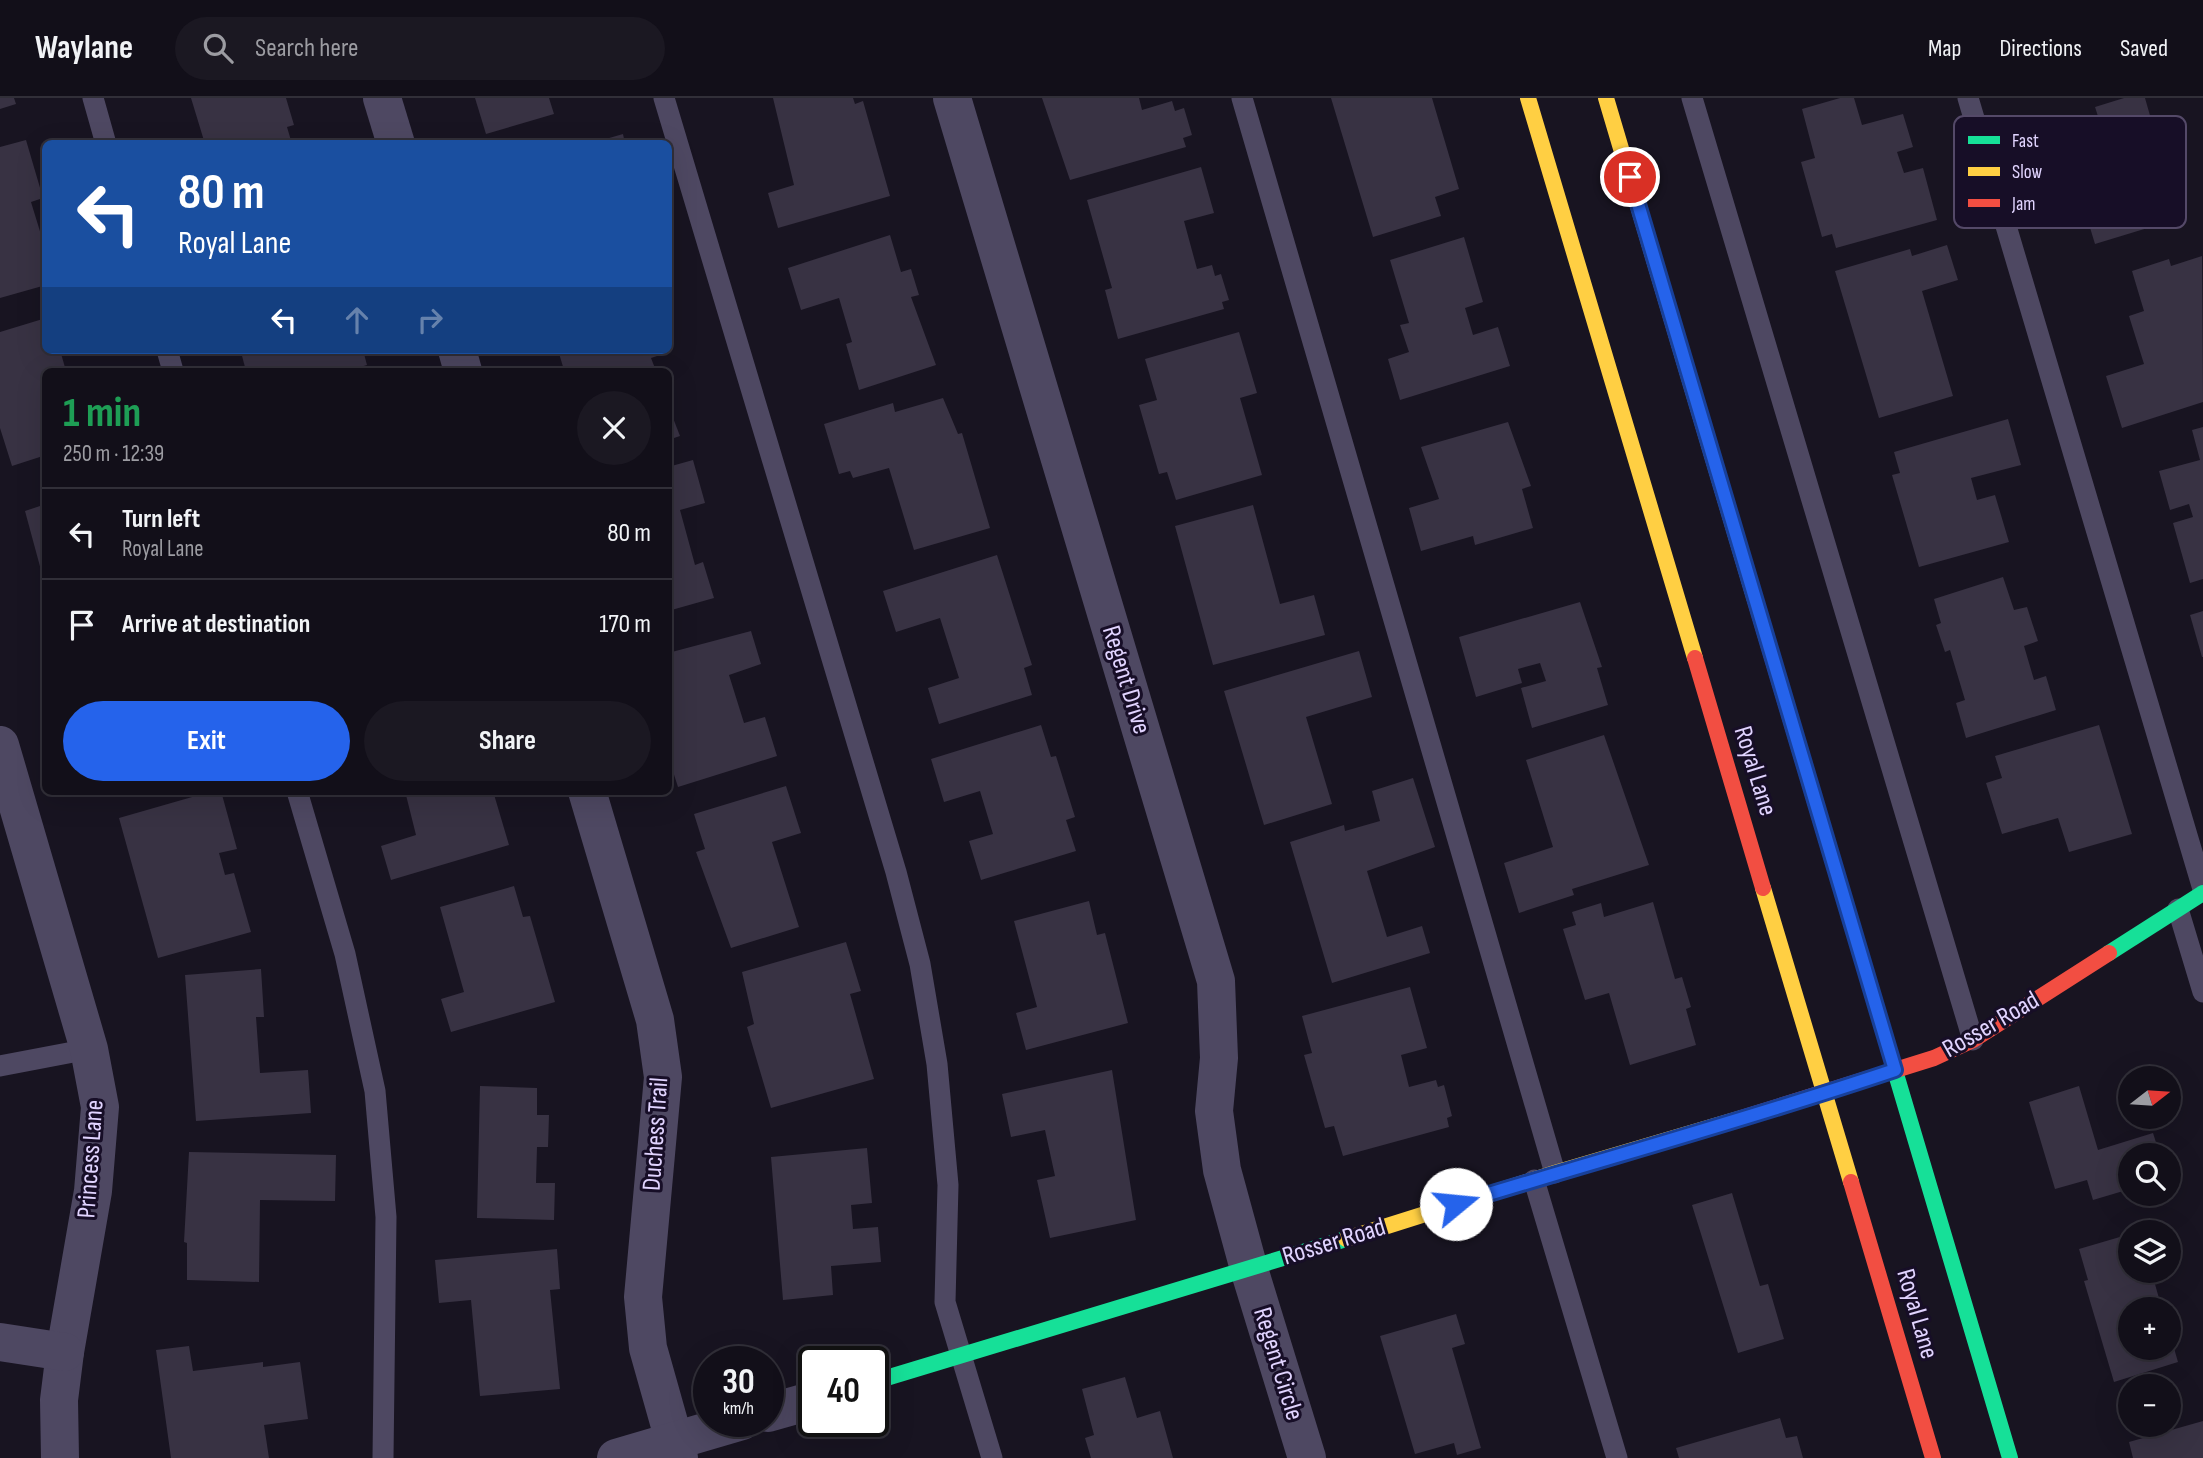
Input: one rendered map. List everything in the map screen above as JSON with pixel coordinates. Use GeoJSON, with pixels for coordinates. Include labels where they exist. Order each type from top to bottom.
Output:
{"type":"FeatureCollection","features":[{"type":"Feature","properties":{"kind":"main road","name":"Royal Lane"},"geometry":{"type":"LineString","coordinates":[[1528,98],[1933,1458]]}},
{"type":"Feature","properties":{"kind":"main road","name":"Royal Lane"},"geometry":{"type":"LineString","coordinates":[[1606,98],[2010,1458]]}},
{"type":"Feature","properties":{"kind":"main road","name":"Rosser Road"},"geometry":{"type":"LineString","coordinates":[[889,1377],[1934,1058],[1973,1040],[2203,891]]}},
{"type":"Feature","properties":{"kind":"street"},"geometry":{"type":"LineString","coordinates":[[382,98],[395,140]]}},
{"type":"Feature","properties":{"kind":"street","name":"Regent Drive"},"geometry":{"type":"LineString","coordinates":[[953,98],[1216,981],[1219,1058],[1214,1111],[1222,1170],[1249,1269]]}},
{"type":"Feature","properties":{"kind":"street","name":"Princess Lane"},"geometry":{"type":"LineString","coordinates":[[0,745],[89,1049],[100,1107],[93,1191],[59,1400],[60,1458]]}},
{"type":"Feature","properties":{"kind":"street","name":"Duchess Trail"},"geometry":{"type":"LineString","coordinates":[[588,795],[655,1020],[663,1077],[643,1297],[648,1348],[677,1449]]}},
{"type":"Feature","properties":{"kind":"street","name":"Regent Circle"},"geometry":{"type":"LineString","coordinates":[[1249,1269],[1307,1458]]}},
{"type":"Feature","properties":{"kind":"street"},"geometry":{"type":"LineString","coordinates":[[0,1342],[65,1352]]}},
{"type":"Feature","properties":{"kind":"street"},"geometry":{"type":"LineString","coordinates":[[616,1458],[677,1449],[705,1437]]}},
{"type":"Feature","properties":{"kind":"lane"},"geometry":{"type":"LineString","coordinates":[[93,98],[105,140]]}},
{"type":"Feature","properties":{"kind":"lane"},"geometry":{"type":"LineString","coordinates":[[664,98],[896,872],[920,964],[937,1065],[948,1185],[945,1302],[992,1458]]}},
{"type":"Feature","properties":{"kind":"lane"},"geometry":{"type":"LineString","coordinates":[[1242,98],[1555,1173]]}},
{"type":"Feature","properties":{"kind":"lane"},"geometry":{"type":"LineString","coordinates":[[1692,98],[1973,1040]]}},
{"type":"Feature","properties":{"kind":"lane"},"geometry":{"type":"LineString","coordinates":[[1968,98],[1973,116]]}},
{"type":"Feature","properties":{"kind":"lane"},"geometry":{"type":"LineString","coordinates":[[2007,228],[2203,891]]}},
{"type":"Feature","properties":{"kind":"lane"},"geometry":{"type":"LineString","coordinates":[[298,795],[345,954],[375,1091],[386,1217],[383,1458]]}},
{"type":"Feature","properties":{"kind":"lane"},"geometry":{"type":"LineString","coordinates":[[2178,909],[2203,992]]}},
{"type":"Feature","properties":{"kind":"lane"},"geometry":{"type":"LineString","coordinates":[[0,1066],[89,1049]]}},
{"type":"Feature","properties":{"kind":"lane"},"geometry":{"type":"LineString","coordinates":[[1534,1180],[1617,1458]]}},
{"type":"Feature","properties":{"kind":"building"},"geometry":{"type":"Polygon","coordinates":[[[0,98],[14,98],[16,104],[0,109],[0,98]]]}},
{"type":"Feature","properties":{"kind":"building"},"geometry":{"type":"Polygon","coordinates":[[[191,98],[286,98],[294,125],[287,127],[291,140],[204,140],[191,98]]]}},
{"type":"Feature","properties":{"kind":"building"},"geometry":{"type":"Polygon","coordinates":[[[475,98],[549,98],[554,114],[486,134],[475,98]]]}},
{"type":"Feature","properties":{"kind":"building"},"geometry":{"type":"Polygon","coordinates":[[[773,98],[853,98],[855,104],[863,101],[890,196],[778,228],[768,193],[794,185],[773,98]]]}},
{"type":"Feature","properties":{"kind":"building"},"geometry":{"type":"Polygon","coordinates":[[[1042,98],[1139,98],[1142,110],[1172,101],[1175,111],[1184,108],[1192,135],[1183,138],[1186,147],[1070,180],[1042,98]]]}},
{"type":"Feature","properties":{"kind":"building"},"geometry":{"type":"Polygon","coordinates":[[[1331,98],[1432,98],[1459,189],[1435,197],[1441,216],[1373,237],[1331,98]]]}},
{"type":"Feature","properties":{"kind":"building"},"geometry":{"type":"Polygon","coordinates":[[[1840,98],[1854,98],[1862,125],[1903,114],[1913,147],[1897,152],[1904,173],[1923,168],[1937,220],[1836,248],[1832,234],[1822,237],[1801,162],[1815,158],[1802,109],[1840,98]]]}},
{"type":"Feature","properties":{"kind":"building"},"geometry":{"type":"Polygon","coordinates":[[[2124,98],[2145,98],[2150,116],[2098,116],[2095,107],[2124,98]]]}},
{"type":"Feature","properties":{"kind":"building"},"geometry":{"type":"Polygon","coordinates":[[[623,134],[624,140],[602,140],[623,134]]]}},
{"type":"Feature","properties":{"kind":"building"},"geometry":{"type":"Polygon","coordinates":[[[26,140],[42,195],[42,198],[31,202],[42,238],[42,286],[0,298],[0,147],[26,140]]]}},
{"type":"Feature","properties":{"kind":"building"},"geometry":{"type":"Polygon","coordinates":[[[1201,167],[1214,213],[1184,221],[1197,269],[1212,265],[1215,276],[1221,274],[1229,300],[1222,302],[1224,309],[1118,339],[1105,290],[1112,288],[1087,200],[1201,167]]]}},
{"type":"Feature","properties":{"kind":"building"},"geometry":{"type":"Polygon","coordinates":[[[2090,228],[2148,228],[2095,244],[2090,228]]]}},
{"type":"Feature","properties":{"kind":"building"},"geometry":{"type":"Polygon","coordinates":[[[890,235],[901,272],[911,269],[919,295],[911,297],[936,365],[859,390],[846,344],[852,342],[839,298],[801,310],[788,268],[890,235]]]}},
{"type":"Feature","properties":{"kind":"building"},"geometry":{"type":"Polygon","coordinates":[[[1464,237],[1483,302],[1465,308],[1473,335],[1498,327],[1510,366],[1400,400],[1388,359],[1409,352],[1400,325],[1409,323],[1390,260],[1464,237]]]}},
{"type":"Feature","properties":{"kind":"building"},"geometry":{"type":"Polygon","coordinates":[[[1947,245],[1958,280],[1922,291],[1953,396],[1879,418],[1835,271],[1910,249],[1912,256],[1947,245]]]}},
{"type":"Feature","properties":{"kind":"building"},"geometry":{"type":"Polygon","coordinates":[[[2202,256],[2203,402],[2122,428],[2106,376],[2144,364],[2129,316],[2144,311],[2132,271],[2169,259],[2171,266],[2202,256]]]}},
{"type":"Feature","properties":{"kind":"building"},"geometry":{"type":"Polygon","coordinates":[[[42,319],[42,354],[61,354],[65,368],[42,368],[42,456],[12,466],[0,428],[0,332],[42,319]]]}},
{"type":"Feature","properties":{"kind":"building"},"geometry":{"type":"Polygon","coordinates":[[[1239,332],[1257,393],[1240,398],[1262,475],[1176,500],[1167,472],[1159,474],[1139,405],[1157,400],[1145,359],[1239,332]]]}},
{"type":"Feature","properties":{"kind":"building"},"geometry":{"type":"Polygon","coordinates":[[[242,354],[364,354],[367,365],[358,368],[245,368],[242,354]]]}},
{"type":"Feature","properties":{"kind":"building"},"geometry":{"type":"Polygon","coordinates":[[[559,354],[663,354],[651,358],[655,368],[563,368],[559,354]]]}},
{"type":"Feature","properties":{"kind":"building"},"geometry":{"type":"Polygon","coordinates":[[[943,398],[958,434],[962,433],[990,528],[914,550],[889,468],[853,478],[850,471],[839,474],[824,424],[893,403],[895,412],[943,398]]]}},
{"type":"Feature","properties":{"kind":"building"},"geometry":{"type":"Polygon","coordinates":[[[672,415],[680,436],[672,439],[672,415]]]}},
{"type":"Feature","properties":{"kind":"building"},"geometry":{"type":"Polygon","coordinates":[[[2008,419],[2021,465],[1971,478],[1977,500],[1995,495],[2009,542],[1919,567],[1892,475],[1900,473],[1894,452],[2008,419]]]}},
{"type":"Feature","properties":{"kind":"building"},"geometry":{"type":"Polygon","coordinates":[[[1508,422],[1531,486],[1522,489],[1533,528],[1475,545],[1473,536],[1421,551],[1409,508],[1439,499],[1421,447],[1508,422]]]}},
{"type":"Feature","properties":{"kind":"building"},"geometry":{"type":"Polygon","coordinates":[[[2203,427],[2203,579],[2190,583],[2173,523],[2193,517],[2189,504],[2170,510],[2159,471],[2200,460],[2192,430],[2203,427]]]}},
{"type":"Feature","properties":{"kind":"building"},"geometry":{"type":"Polygon","coordinates":[[[693,460],[705,503],[680,510],[695,565],[703,562],[714,598],[672,610],[672,466],[693,460]]]}},
{"type":"Feature","properties":{"kind":"building"},"geometry":{"type":"Polygon","coordinates":[[[42,505],[42,574],[25,511],[42,505]]]}},
{"type":"Feature","properties":{"kind":"building"},"geometry":{"type":"Polygon","coordinates":[[[1253,505],[1280,604],[1314,595],[1325,635],[1213,665],[1175,526],[1253,505]]]}},
{"type":"Feature","properties":{"kind":"building"},"geometry":{"type":"Polygon","coordinates":[[[997,555],[1032,665],[1024,668],[1032,695],[939,724],[928,688],[959,678],[940,618],[896,632],[883,591],[997,555]]]}},
{"type":"Feature","properties":{"kind":"building"},"geometry":{"type":"Polygon","coordinates":[[[2003,577],[2014,610],[2027,607],[2038,641],[2024,646],[2034,680],[2046,676],[2056,710],[1966,738],[1956,703],[1965,700],[1950,650],[1945,652],[1936,625],[1941,623],[1934,599],[2003,577]]]}},
{"type":"Feature","properties":{"kind":"building"},"geometry":{"type":"Polygon","coordinates":[[[1580,602],[1602,667],[1597,668],[1608,705],[1532,728],[1521,688],[1546,681],[1540,663],[1518,669],[1522,683],[1476,697],[1459,637],[1580,602]]]}},
{"type":"Feature","properties":{"kind":"building"},"geometry":{"type":"Polygon","coordinates":[[[2203,611],[2203,657],[2202,657],[2190,615],[2203,611]]]}},
{"type":"Feature","properties":{"kind":"building"},"geometry":{"type":"Polygon","coordinates":[[[751,631],[761,664],[729,675],[744,723],[765,717],[777,756],[678,787],[672,768],[672,652],[751,631]]]}},
{"type":"Feature","properties":{"kind":"building"},"geometry":{"type":"Polygon","coordinates":[[[1359,651],[1372,697],[1306,717],[1332,804],[1264,825],[1224,691],[1359,651]]]}},
{"type":"Feature","properties":{"kind":"building"},"geometry":{"type":"Polygon","coordinates":[[[1041,725],[1051,757],[1056,756],[1075,817],[1066,820],[1076,851],[981,880],[969,841],[993,834],[980,791],[944,802],[931,759],[1041,725]]]}},
{"type":"Feature","properties":{"kind":"building"},"geometry":{"type":"Polygon","coordinates":[[[2099,725],[2132,834],[2069,852],[2058,818],[2002,834],[1986,783],[2002,778],[1995,756],[2099,725]]]}},
{"type":"Feature","properties":{"kind":"building"},"geometry":{"type":"Polygon","coordinates":[[[1604,735],[1649,865],[1572,889],[1574,895],[1519,913],[1504,863],[1553,847],[1526,760],[1604,735]]]}},
{"type":"Feature","properties":{"kind":"building"},"geometry":{"type":"Polygon","coordinates":[[[1413,778],[1435,847],[1367,871],[1387,937],[1422,926],[1430,953],[1332,983],[1290,842],[1344,825],[1345,831],[1380,821],[1372,791],[1413,778]]]}},
{"type":"Feature","properties":{"kind":"building"},"geometry":{"type":"Polygon","coordinates":[[[786,786],[801,833],[772,842],[799,927],[731,948],[696,852],[705,849],[694,814],[786,786]]]}},
{"type":"Feature","properties":{"kind":"building"},"geometry":{"type":"Polygon","coordinates":[[[199,795],[222,795],[237,849],[219,853],[225,875],[234,873],[251,932],[158,958],[119,818],[199,795]]]}},
{"type":"Feature","properties":{"kind":"building"},"geometry":{"type":"Polygon","coordinates":[[[406,795],[494,795],[509,845],[391,880],[381,846],[416,835],[406,795]]]}},
{"type":"Feature","properties":{"kind":"building"},"geometry":{"type":"Polygon","coordinates":[[[514,886],[523,917],[530,916],[555,1002],[451,1032],[441,999],[464,992],[440,907],[514,886]]]}},
{"type":"Feature","properties":{"kind":"building"},"geometry":{"type":"Polygon","coordinates":[[[1089,901],[1097,935],[1105,933],[1128,1023],[1026,1050],[1016,1013],[1037,1007],[1014,921],[1089,901]]]}},
{"type":"Feature","properties":{"kind":"building"},"geometry":{"type":"Polygon","coordinates":[[[1653,902],[1675,979],[1682,977],[1691,1007],[1686,1009],[1696,1045],[1630,1065],[1609,993],[1585,1000],[1563,929],[1576,925],[1572,912],[1601,903],[1604,917],[1653,902]]]}},
{"type":"Feature","properties":{"kind":"building"},"geometry":{"type":"Polygon","coordinates":[[[846,942],[861,991],[850,994],[874,1079],[771,1108],[747,1027],[754,1024],[742,972],[846,942]]]}},
{"type":"Feature","properties":{"kind":"building"},"geometry":{"type":"Polygon","coordinates":[[[261,969],[264,1017],[256,1017],[260,1073],[308,1070],[311,1113],[196,1121],[185,975],[261,969]]]}},
{"type":"Feature","properties":{"kind":"building"},"geometry":{"type":"Polygon","coordinates":[[[1410,987],[1427,1048],[1401,1055],[1409,1087],[1436,1080],[1438,1087],[1444,1085],[1452,1116],[1447,1118],[1449,1127],[1343,1156],[1334,1126],[1325,1128],[1304,1055],[1312,1053],[1302,1016],[1410,987]]]}},
{"type":"Feature","properties":{"kind":"building"},"geometry":{"type":"Polygon","coordinates":[[[1112,1070],[1136,1220],[1050,1238],[1037,1180],[1055,1176],[1045,1130],[1011,1137],[1002,1094],[1112,1070]]]}},
{"type":"Feature","properties":{"kind":"building"},"geometry":{"type":"Polygon","coordinates":[[[480,1086],[537,1088],[537,1115],[549,1115],[548,1147],[537,1147],[536,1183],[555,1183],[554,1220],[477,1218],[480,1086]]]}},
{"type":"Feature","properties":{"kind":"building"},"geometry":{"type":"Polygon","coordinates":[[[2079,1086],[2098,1150],[2118,1144],[2118,1193],[2093,1200],[2087,1180],[2055,1189],[2029,1102],[2079,1086]]]}},
{"type":"Feature","properties":{"kind":"building"},"geometry":{"type":"Polygon","coordinates":[[[2153,1133],[2156,1143],[2121,1143],[2153,1133]]]}},
{"type":"Feature","properties":{"kind":"building"},"geometry":{"type":"Polygon","coordinates":[[[867,1148],[872,1203],[851,1205],[853,1229],[878,1227],[881,1262],[831,1266],[833,1295],[783,1300],[771,1157],[867,1148]]]}},
{"type":"Feature","properties":{"kind":"building"},"geometry":{"type":"Polygon","coordinates":[[[189,1152],[336,1155],[335,1201],[260,1200],[259,1282],[187,1280],[187,1243],[184,1242],[189,1152]]]}},
{"type":"Feature","properties":{"kind":"building"},"geometry":{"type":"Polygon","coordinates":[[[1732,1193],[1760,1286],[1768,1284],[1784,1339],[1738,1353],[1692,1205],[1732,1193]]]}},
{"type":"Feature","properties":{"kind":"building"},"geometry":{"type":"Polygon","coordinates":[[[2118,1238],[2118,1283],[2155,1283],[2159,1297],[2118,1297],[2118,1360],[2178,1362],[2140,1374],[2118,1374],[2118,1381],[2114,1382],[2084,1281],[2088,1280],[2079,1249],[2118,1238]]]}},
{"type":"Feature","properties":{"kind":"building"},"geometry":{"type":"Polygon","coordinates":[[[557,1249],[560,1289],[550,1290],[560,1389],[480,1396],[471,1300],[439,1303],[435,1260],[557,1249]]]}},
{"type":"Feature","properties":{"kind":"building"},"geometry":{"type":"Polygon","coordinates":[[[1456,1314],[1465,1344],[1452,1348],[1481,1448],[1457,1455],[1454,1443],[1415,1454],[1380,1336],[1456,1314]]]}},
{"type":"Feature","properties":{"kind":"building"},"geometry":{"type":"Polygon","coordinates":[[[189,1346],[193,1371],[263,1362],[263,1367],[300,1362],[308,1419],[264,1425],[269,1458],[171,1458],[156,1350],[189,1346]]]}},
{"type":"Feature","properties":{"kind":"building"},"geometry":{"type":"Polygon","coordinates":[[[1125,1377],[1137,1418],[1160,1411],[1173,1458],[1091,1458],[1085,1438],[1094,1435],[1082,1389],[1125,1377]]]}},
{"type":"Feature","properties":{"kind":"building"},"geometry":{"type":"Polygon","coordinates":[[[1780,1418],[1786,1438],[1797,1436],[1803,1458],[1679,1458],[1676,1448],[1780,1418]]]}},
{"type":"Feature","properties":{"kind":"building"},"geometry":{"type":"Polygon","coordinates":[[[2203,1421],[2203,1458],[2133,1458],[2129,1442],[2147,1437],[2181,1437],[2181,1427],[2203,1421]]]}},
{"type":"Feature","properties":{"kind":"traffic: fast"},"geometry":{"type":"LineString","coordinates":[[2109,953],[2203,893]]}},
{"type":"Feature","properties":{"kind":"traffic: fast"},"geometry":{"type":"LineString","coordinates":[[1844,899],[2010,1458]]}},
{"type":"Feature","properties":{"kind":"traffic: fast"},"geometry":{"type":"LineString","coordinates":[[889,1377],[1346,1239]]}},
{"type":"Feature","properties":{"kind":"traffic: slow"},"geometry":{"type":"LineString","coordinates":[[1528,98],[1695,658]]}},
{"type":"Feature","properties":{"kind":"traffic: slow"},"geometry":{"type":"LineString","coordinates":[[1606,98],[1755,600]]}},
{"type":"Feature","properties":{"kind":"traffic: slow"},"geometry":{"type":"LineString","coordinates":[[1763,888],[1851,1182]]}},
{"type":"Feature","properties":{"kind":"traffic: slow"},"geometry":{"type":"LineString","coordinates":[[1346,1239],[1742,1118]]}},
{"type":"Feature","properties":{"kind":"traffic: jam"},"geometry":{"type":"LineString","coordinates":[[1755,600],[1844,899]]}},
{"type":"Feature","properties":{"kind":"traffic: jam"},"geometry":{"type":"LineString","coordinates":[[1695,658],[1763,888]]}},
{"type":"Feature","properties":{"kind":"traffic: jam"},"geometry":{"type":"LineString","coordinates":[[1742,1118],[1934,1058],[1973,1040],[2109,953]]}},
{"type":"Feature","properties":{"kind":"traffic: jam"},"geometry":{"type":"LineString","coordinates":[[1851,1182],[1933,1458]]}},
{"type":"Feature","properties":{"kind":"route"},"geometry":{"type":"LineString","coordinates":[[1456,1204],[1895,1070],[1630,177]]}}]}
